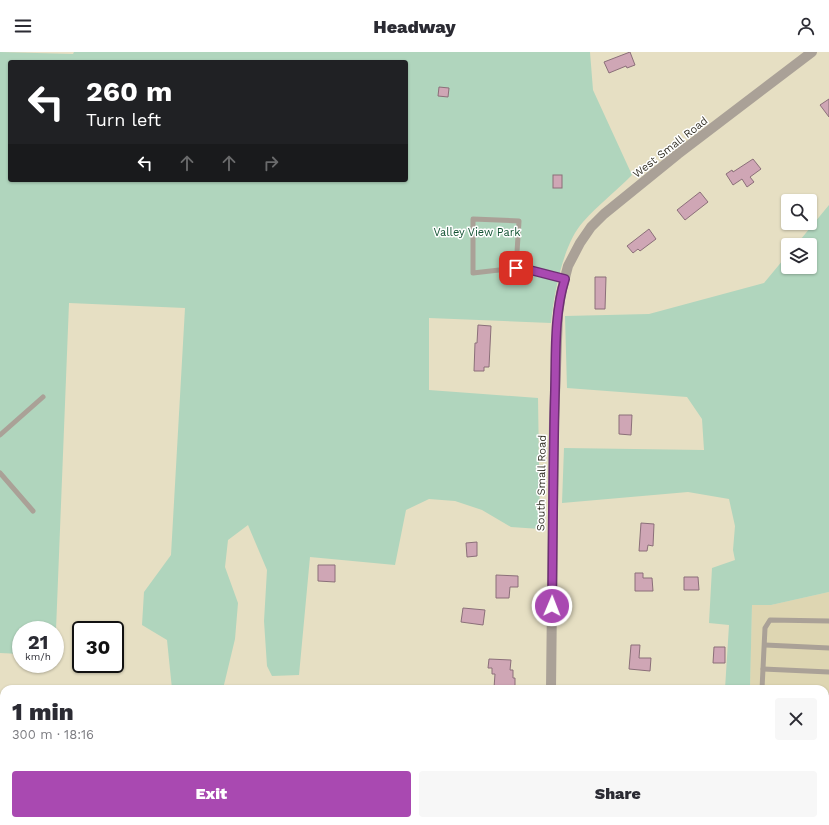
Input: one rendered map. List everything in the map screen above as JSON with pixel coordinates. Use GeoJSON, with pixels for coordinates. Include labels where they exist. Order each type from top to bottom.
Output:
{"type":"FeatureCollection","features":[{"type":"Feature","properties":{"kind":"street","name":"West Small Road"},"geometry":{"type":"LineString","coordinates":[[565,279],[568,266],[580,243],[604,214],[678,154],[812,52]]}},
{"type":"Feature","properties":{"kind":"street","name":"South Small Road"},"geometry":{"type":"LineString","coordinates":[[551,685],[558,314],[561,292],[565,279]]}},
{"type":"Feature","properties":{"kind":"lane"},"geometry":{"type":"LineString","coordinates":[[516,268],[519,221],[473,219],[473,273],[516,268],[565,279]]}},
{"type":"Feature","properties":{"kind":"lane"},"geometry":{"type":"LineString","coordinates":[[0,435],[43,396]]}},
{"type":"Feature","properties":{"kind":"lane"},"geometry":{"type":"LineString","coordinates":[[0,473],[33,511]]}},
{"type":"Feature","properties":{"kind":"lane"},"geometry":{"type":"LineString","coordinates":[[762,685],[765,628],[770,620],[829,621]]}},
{"type":"Feature","properties":{"kind":"lane"},"geometry":{"type":"LineString","coordinates":[[764,645],[829,648]]}},
{"type":"Feature","properties":{"kind":"lane"},"geometry":{"type":"LineString","coordinates":[[763,669],[829,672]]}},
{"type":"Feature","properties":{"kind":"shaded area"},"geometry":{"type":"Polygon","coordinates":[[[829,592],[829,685],[750,685],[752,604],[771,605],[829,592]]]}},
{"type":"Feature","properties":{"kind":"green space","name":"Valley View Park"},"geometry":{"type":"Polygon","coordinates":[[[0,52],[73,54],[74,52],[590,52],[593,90],[632,175],[583,222],[576,231],[565,256],[557,284],[551,323],[429,318],[429,390],[538,398],[540,529],[511,527],[482,510],[455,501],[429,499],[406,510],[395,565],[310,557],[299,675],[272,676],[267,666],[264,621],[267,570],[248,525],[228,540],[225,567],[238,603],[235,639],[224,685],[172,685],[167,640],[142,625],[144,592],[171,555],[185,308],[69,303],[56,621],[12,621],[12,654],[0,653],[0,52]]]}},
{"type":"Feature","properties":{"kind":"green space"},"geometry":{"type":"Polygon","coordinates":[[[829,205],[829,592],[771,605],[752,605],[750,685],[725,685],[729,625],[709,623],[712,568],[735,560],[733,550],[735,526],[729,499],[688,492],[562,503],[564,448],[704,450],[702,419],[687,397],[567,388],[565,316],[649,314],[764,283],[781,262],[781,274],[817,274],[817,238],[802,238],[808,230],[817,230],[817,220],[829,205]]]}},
{"type":"Feature","properties":{"kind":"building"},"geometry":{"type":"Polygon","coordinates":[[[630,52],[635,65],[627,68],[626,66],[609,73],[604,62],[630,52]]]}},
{"type":"Feature","properties":{"kind":"building"},"geometry":{"type":"Polygon","coordinates":[[[439,87],[449,88],[448,97],[438,96],[439,87]]]}},
{"type":"Feature","properties":{"kind":"building"},"geometry":{"type":"Polygon","coordinates":[[[829,99],[829,117],[820,105],[829,99]]]}},
{"type":"Feature","properties":{"kind":"building"},"geometry":{"type":"Polygon","coordinates":[[[753,159],[761,169],[750,177],[754,182],[747,187],[742,179],[733,185],[726,174],[732,170],[733,172],[753,159]]]}},
{"type":"Feature","properties":{"kind":"building"},"geometry":{"type":"Polygon","coordinates":[[[553,175],[562,175],[562,188],[553,188],[553,175]]]}},
{"type":"Feature","properties":{"kind":"building"},"geometry":{"type":"Polygon","coordinates":[[[700,192],[708,202],[685,220],[677,210],[700,192]]]}},
{"type":"Feature","properties":{"kind":"building"},"geometry":{"type":"Polygon","coordinates":[[[649,229],[656,239],[640,251],[638,249],[633,253],[627,246],[649,229]]]}},
{"type":"Feature","properties":{"kind":"building"},"geometry":{"type":"Polygon","coordinates":[[[595,277],[606,277],[605,309],[595,309],[595,277]]]}},
{"type":"Feature","properties":{"kind":"building"},"geometry":{"type":"Polygon","coordinates":[[[478,325],[491,326],[489,367],[484,367],[484,371],[474,371],[475,343],[477,343],[478,325]]]}},
{"type":"Feature","properties":{"kind":"building"},"geometry":{"type":"Polygon","coordinates":[[[619,415],[632,415],[631,435],[619,434],[619,415]]]}},
{"type":"Feature","properties":{"kind":"building"},"geometry":{"type":"Polygon","coordinates":[[[641,523],[654,524],[653,546],[648,545],[647,551],[639,551],[641,523]]]}},
{"type":"Feature","properties":{"kind":"building"},"geometry":{"type":"Polygon","coordinates":[[[477,542],[477,556],[467,557],[466,543],[477,542]]]}},
{"type":"Feature","properties":{"kind":"building"},"geometry":{"type":"Polygon","coordinates":[[[318,565],[335,565],[335,582],[318,581],[318,565]]]}},
{"type":"Feature","properties":{"kind":"building"},"geometry":{"type":"Polygon","coordinates":[[[635,573],[643,573],[643,578],[652,578],[653,591],[635,591],[635,573]]]}},
{"type":"Feature","properties":{"kind":"building"},"geometry":{"type":"Polygon","coordinates":[[[496,575],[518,576],[518,587],[510,587],[509,598],[496,598],[496,575]]]}},
{"type":"Feature","properties":{"kind":"building"},"geometry":{"type":"Polygon","coordinates":[[[684,577],[698,577],[699,590],[684,590],[684,577]]]}},
{"type":"Feature","properties":{"kind":"building"},"geometry":{"type":"Polygon","coordinates":[[[463,608],[485,610],[483,625],[461,622],[463,608]]]}},
{"type":"Feature","properties":{"kind":"building"},"geometry":{"type":"Polygon","coordinates":[[[631,645],[640,645],[639,658],[651,658],[650,671],[629,669],[631,645]]]}},
{"type":"Feature","properties":{"kind":"building"},"geometry":{"type":"Polygon","coordinates":[[[714,647],[725,647],[725,663],[713,663],[714,647]]]}},
{"type":"Feature","properties":{"kind":"building"},"geometry":{"type":"Polygon","coordinates":[[[489,659],[511,660],[510,670],[513,670],[515,685],[494,685],[495,674],[492,674],[492,668],[488,668],[489,659]]]}},
{"type":"Feature","properties":{"kind":"route"},"geometry":{"type":"LineString","coordinates":[[516,268],[565,279],[561,292],[558,314],[554,421],[552,606]]}}]}
